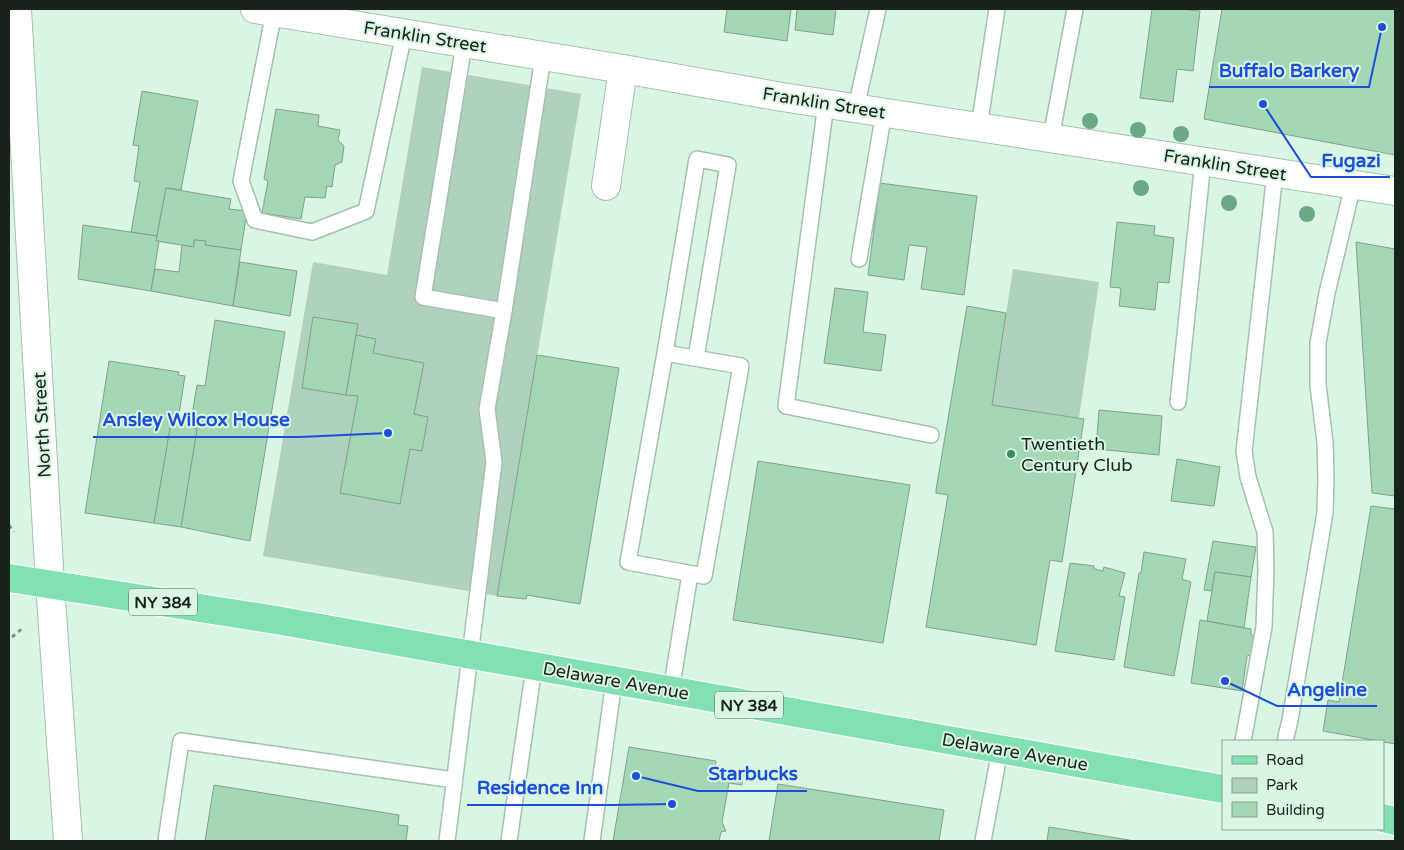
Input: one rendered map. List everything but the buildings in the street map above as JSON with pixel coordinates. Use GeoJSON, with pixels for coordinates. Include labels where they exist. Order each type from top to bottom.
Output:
{"type":"FeatureCollection","features":[{"type":"Feature","properties":{"kind":"main road","name":"Delaware Avenue"},"geometry":{"type":"LineString","coordinates":[[9,578],[266,619],[1222,790]]}},
{"type":"Feature","properties":{"kind":"street","name":"North Street"},"geometry":{"type":"LineString","coordinates":[[17,9],[50,584],[68,841]]}},
{"type":"Feature","properties":{"kind":"street","name":"Franklin Street"},"geometry":{"type":"LineString","coordinates":[[264,10],[826,104],[1395,191]]}},
{"type":"Feature","properties":{"kind":"street"},"geometry":{"type":"LineString","coordinates":[[606,186],[623,69]]}},
{"type":"Feature","properties":{"kind":"lane"},"geometry":{"type":"LineString","coordinates":[[856,108],[878,9]]}},
{"type":"Feature","properties":{"kind":"lane"},"geometry":{"type":"LineString","coordinates":[[979,127],[997,9]]}},
{"type":"Feature","properties":{"kind":"lane"},"geometry":{"type":"LineString","coordinates":[[1051,138],[1075,9]]}},
{"type":"Feature","properties":{"kind":"lane"},"geometry":{"type":"LineString","coordinates":[[264,10],[241,181],[255,220],[312,232],[366,211],[404,34]]}},
{"type":"Feature","properties":{"kind":"lane"},"geometry":{"type":"LineString","coordinates":[[464,44],[422,297],[504,311]]}},
{"type":"Feature","properties":{"kind":"lane"},"geometry":{"type":"LineString","coordinates":[[447,841],[494,462],[486,409],[504,311],[543,57]]}},
{"type":"Feature","properties":{"kind":"lane"},"geometry":{"type":"LineString","coordinates":[[826,104],[786,406],[931,435]]}},
{"type":"Feature","properties":{"kind":"lane"},"geometry":{"type":"LineString","coordinates":[[859,259],[884,112]]}},
{"type":"Feature","properties":{"kind":"lane"},"geometry":{"type":"LineString","coordinates":[[665,353],[741,366],[704,576],[628,562],[697,159],[728,165],[696,358]]}},
{"type":"Feature","properties":{"kind":"lane"},"geometry":{"type":"LineString","coordinates":[[1178,402],[1203,162]]}},
{"type":"Feature","properties":{"kind":"lane"},"geometry":{"type":"LineString","coordinates":[[1243,740],[1264,627],[1266,587],[1265,532],[1248,477],[1244,451],[1275,172]]}},
{"type":"Feature","properties":{"kind":"lane"},"geometry":{"type":"LineString","coordinates":[[1285,740],[1325,513],[1325,442],[1318,385],[1318,343],[1327,293],[1353,185]]}},
{"type":"Feature","properties":{"kind":"lane"},"geometry":{"type":"LineString","coordinates":[[671,691],[690,574]]}},
{"type":"Feature","properties":{"kind":"lane"},"geometry":{"type":"LineString","coordinates":[[509,841],[534,667]]}},
{"type":"Feature","properties":{"kind":"lane"},"geometry":{"type":"LineString","coordinates":[[592,841],[614,681]]}},
{"type":"Feature","properties":{"kind":"lane"},"geometry":{"type":"LineString","coordinates":[[166,841],[181,741],[454,780]]}},
{"type":"Feature","properties":{"kind":"lane"},"geometry":{"type":"LineString","coordinates":[[984,841],[1000,750]]}},
{"type":"Feature","properties":{"kind":"path"},"geometry":{"type":"LineString","coordinates":[[9,525],[14,532]]}},
{"type":"Feature","properties":{"kind":"path"},"geometry":{"type":"LineString","coordinates":[[12,638],[26,626]]}},
{"type":"Feature","properties":{"kind":"green space"},"geometry":{"type":"Polygon","coordinates":[[[422,67],[581,94],[497,596],[263,556],[313,262],[387,275],[422,67]]]}},
{"type":"Feature","properties":{"kind":"green space"},"geometry":{"type":"Polygon","coordinates":[[[1013,269],[1099,282],[1079,418],[992,405],[1013,269]]]}},
{"type":"Feature","properties":{"kind":"place","name":"Buffalo Barkery"},"geometry":{"type":"Point","coordinates":[1382,27]}},
{"type":"Feature","properties":{"kind":"place","name":"Fugazi"},"geometry":{"type":"Point","coordinates":[1263,104]}},
{"type":"Feature","properties":{"kind":"place","name":"Ansley Wilcox House"},"geometry":{"type":"Point","coordinates":[388,433]}},
{"type":"Feature","properties":{"kind":"place","name":"Twentieth Century Club"},"geometry":{"type":"Point","coordinates":[1011,454]}},
{"type":"Feature","properties":{"kind":"place","name":"Angeline"},"geometry":{"type":"Point","coordinates":[1225,681]}},
{"type":"Feature","properties":{"kind":"place","name":"Starbucks"},"geometry":{"type":"Point","coordinates":[636,776]}},
{"type":"Feature","properties":{"kind":"place","name":"Residence Inn"},"geometry":{"type":"Point","coordinates":[672,804]}}]}
